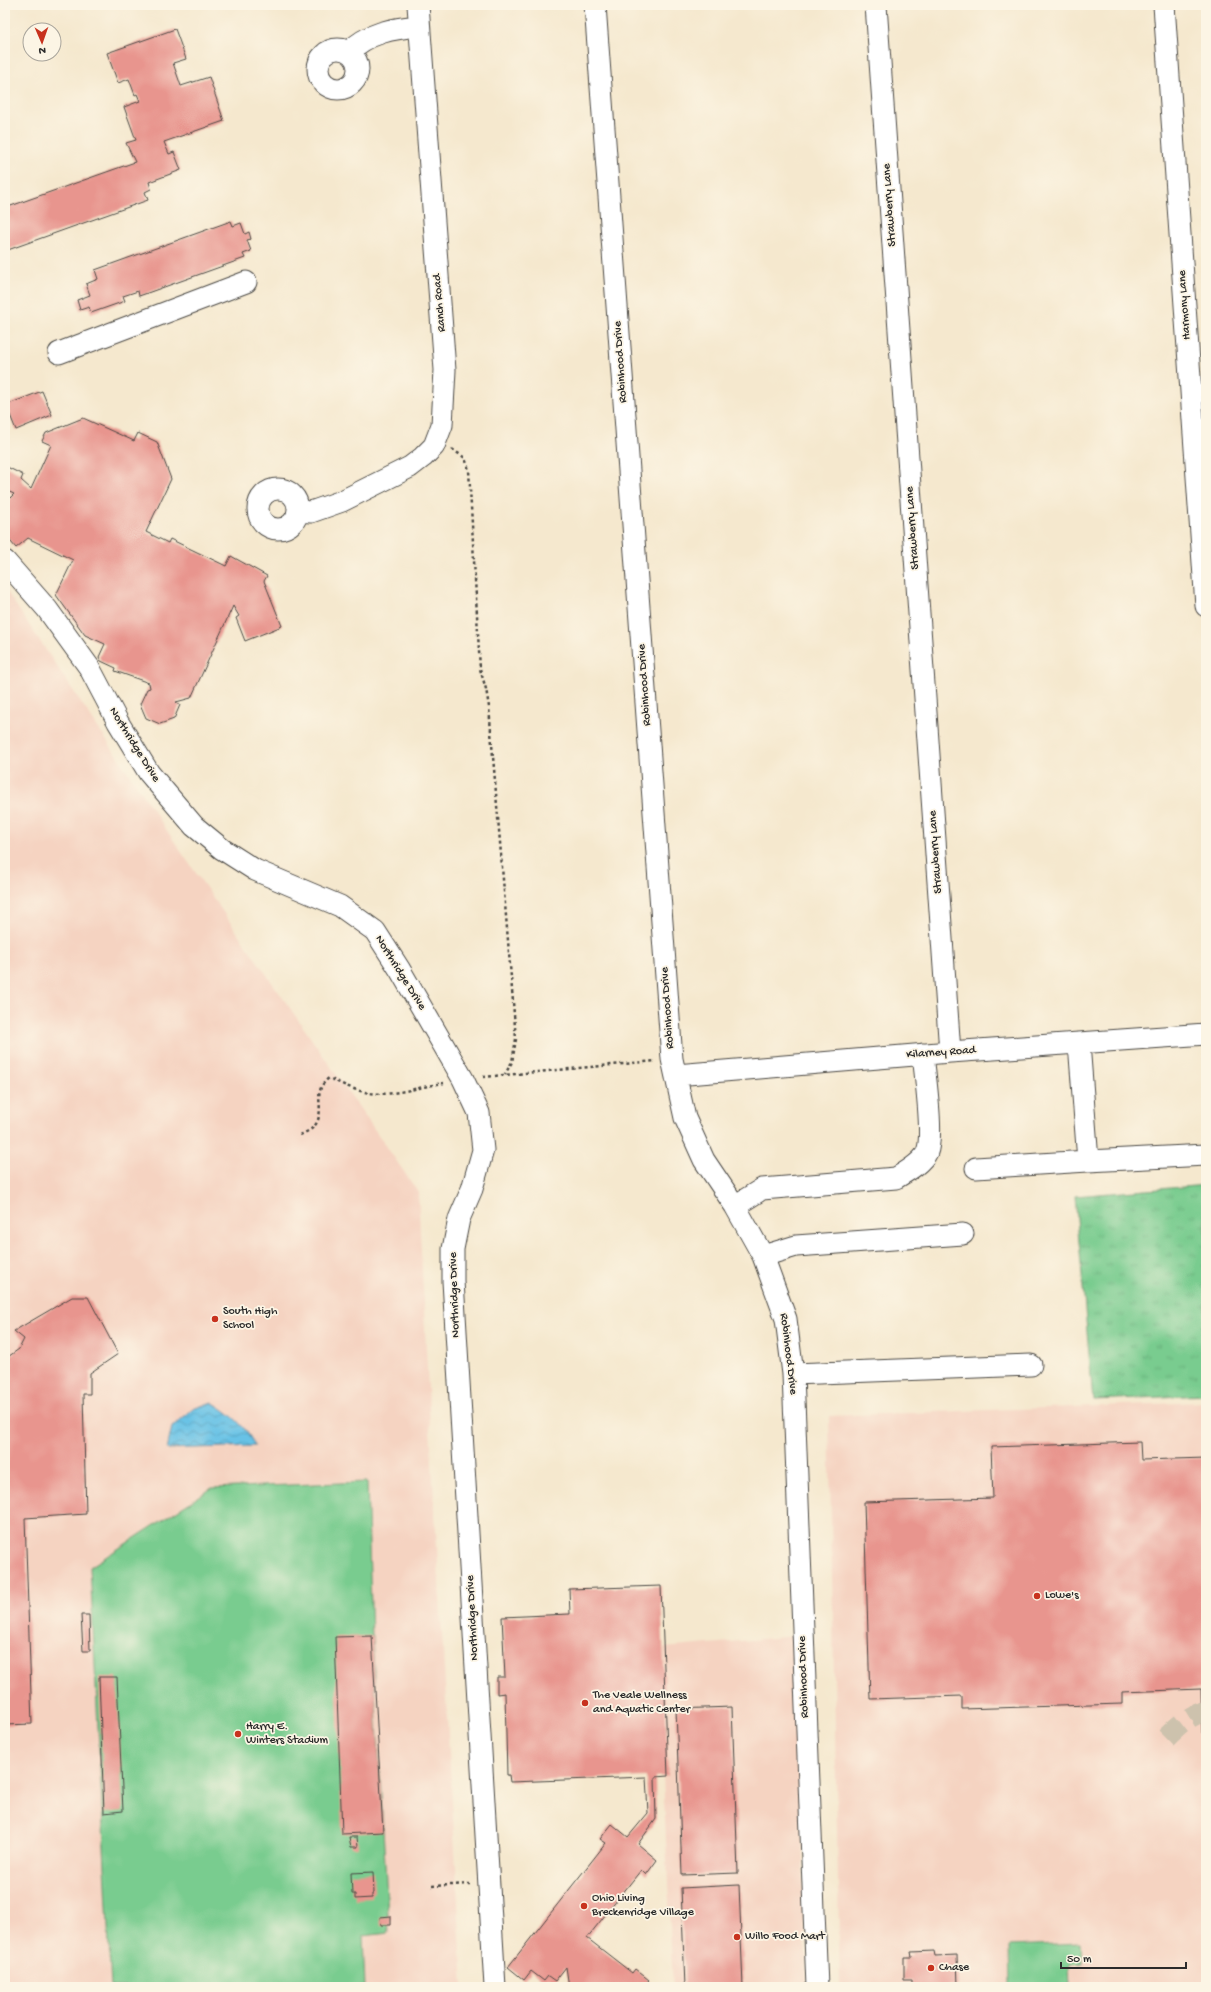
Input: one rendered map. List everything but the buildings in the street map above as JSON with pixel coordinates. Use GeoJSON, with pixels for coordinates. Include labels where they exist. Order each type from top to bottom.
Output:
{"type":"FeatureCollection","features":[{"type":"Feature","properties":{"kind":"street","name":"Ranch Road"},"geometry":{"type":"LineString","coordinates":[[298,511],[311,512],[342,501],[410,467],[428,451],[436,441],[442,424],[445,370],[418,5]]}},
{"type":"Feature","properties":{"kind":"street","name":"Robinhood Drive"},"geometry":{"type":"LineString","coordinates":[[595,5],[672,1059],[686,1118],[704,1160],[735,1206],[763,1256],[786,1319],[793,1374],[817,1987]]}},
{"type":"Feature","properties":{"kind":"street","name":"Strawberry Lane"},"geometry":{"type":"LineString","coordinates":[[876,5],[950,1052]]}},
{"type":"Feature","properties":{"kind":"street","name":"Harmony Lane"},"geometry":{"type":"LineString","coordinates":[[1164,5],[1206,606]]}},
{"type":"Feature","properties":{"kind":"street"},"geometry":{"type":"LineString","coordinates":[[349,52],[358,42],[378,34],[406,27],[419,26]]}},
{"type":"Feature","properties":{"kind":"street"},"geometry":{"type":"LineString","coordinates":[[59,353],[246,282]]}},
{"type":"Feature","properties":{"kind":"street","name":"Northridge Drive"},"geometry":{"type":"LineString","coordinates":[[5,561],[47,609],[89,667],[118,722],[149,773],[194,826],[222,849],[255,870],[340,906],[374,931],[400,970],[463,1079],[479,1113],[483,1150],[472,1188],[459,1219],[453,1249],[453,1281],[495,1987]]}},
{"type":"Feature","properties":{"kind":"street","name":"Kilarney Road"},"geometry":{"type":"LineString","coordinates":[[676,1075],[923,1054],[1206,1034]]}},
{"type":"Feature","properties":{"kind":"street"},"geometry":{"type":"LineString","coordinates":[[1079,1043],[1088,1161]]}},
{"type":"Feature","properties":{"kind":"street"},"geometry":{"type":"LineString","coordinates":[[735,1206],[762,1189],[896,1178],[912,1168],[927,1153],[930,1137],[923,1054]]}},
{"type":"Feature","properties":{"kind":"street"},"geometry":{"type":"LineString","coordinates":[[976,1168],[1206,1155]]}},
{"type":"Feature","properties":{"kind":"street"},"geometry":{"type":"LineString","coordinates":[[763,1256],[796,1246],[963,1234]]}},
{"type":"Feature","properties":{"kind":"street"},"geometry":{"type":"LineString","coordinates":[[793,1374],[1031,1365]]}},
{"type":"Feature","properties":{"kind":"path"},"geometry":{"type":"LineString","coordinates":[[436,441],[465,458],[469,470],[480,669],[486,689],[489,707],[515,1032],[512,1062],[505,1074]]}},
{"type":"Feature","properties":{"kind":"path"},"geometry":{"type":"LineString","coordinates":[[432,1886],[489,1883]]}},
{"type":"Feature","properties":{"kind":"shaded area","name":"South High School"},"geometry":{"type":"Polygon","coordinates":[[[5,589],[184,856],[418,1192],[431,1447],[463,1987],[5,1987],[5,589]]]}},
{"type":"Feature","properties":{"kind":"shaded area"},"geometry":{"type":"Polygon","coordinates":[[[1206,1402],[1206,1987],[840,1987],[829,1416],[1206,1402]]]}},
{"type":"Feature","properties":{"kind":"shaded area"},"geometry":{"type":"Polygon","coordinates":[[[796,1636],[807,1987],[673,1987],[663,1776],[668,1776],[664,1648],[796,1636]]]}},
{"type":"Feature","properties":{"kind":"green space"},"geometry":{"type":"Polygon","coordinates":[[[1206,1185],[1206,1395],[1093,1400],[1075,1196],[1206,1185]]]}},
{"type":"Feature","properties":{"kind":"green space","name":"Harry E. Winters Stadium"},"geometry":{"type":"Polygon","coordinates":[[[367,1482],[372,1636],[389,1933],[363,1936],[365,1987],[111,1987],[90,1567],[212,1488],[367,1482]]]}},
{"type":"Feature","properties":{"kind":"green space"},"geometry":{"type":"Polygon","coordinates":[[[1081,1943],[1082,1963],[1069,1964],[1070,1987],[1010,1987],[1009,1946],[1081,1943]]]}},
{"type":"Feature","properties":{"kind":"water"},"geometry":{"type":"Polygon","coordinates":[[[212,1402],[242,1426],[255,1446],[167,1449],[172,1427],[193,1409],[212,1402]]]}},
{"type":"Feature","properties":{"kind":"tunnel"},"geometry":{"type":"LineString","coordinates":[[1166,1738],[1189,1718],[1206,1712]]}},
{"type":"Feature","properties":{"kind":"place","name":"South High School"},"geometry":{"type":"Point","coordinates":[215,1319]}},
{"type":"Feature","properties":{"kind":"place","name":"Lowe's"},"geometry":{"type":"Point","coordinates":[1037,1596]}},
{"type":"Feature","properties":{"kind":"place","name":"The Veale Wellness and Aquatic Center"},"geometry":{"type":"Point","coordinates":[585,1703]}},
{"type":"Feature","properties":{"kind":"place","name":"Harry E. Winters Stadium"},"geometry":{"type":"Point","coordinates":[238,1734]}},
{"type":"Feature","properties":{"kind":"place","name":"Ohio Living Breckenridge Village"},"geometry":{"type":"Point","coordinates":[584,1906]}},
{"type":"Feature","properties":{"kind":"place","name":"Willo Food Mart"},"geometry":{"type":"Point","coordinates":[737,1937]}},
{"type":"Feature","properties":{"kind":"place","name":"Chase"},"geometry":{"type":"Point","coordinates":[931,1968]}}]}
